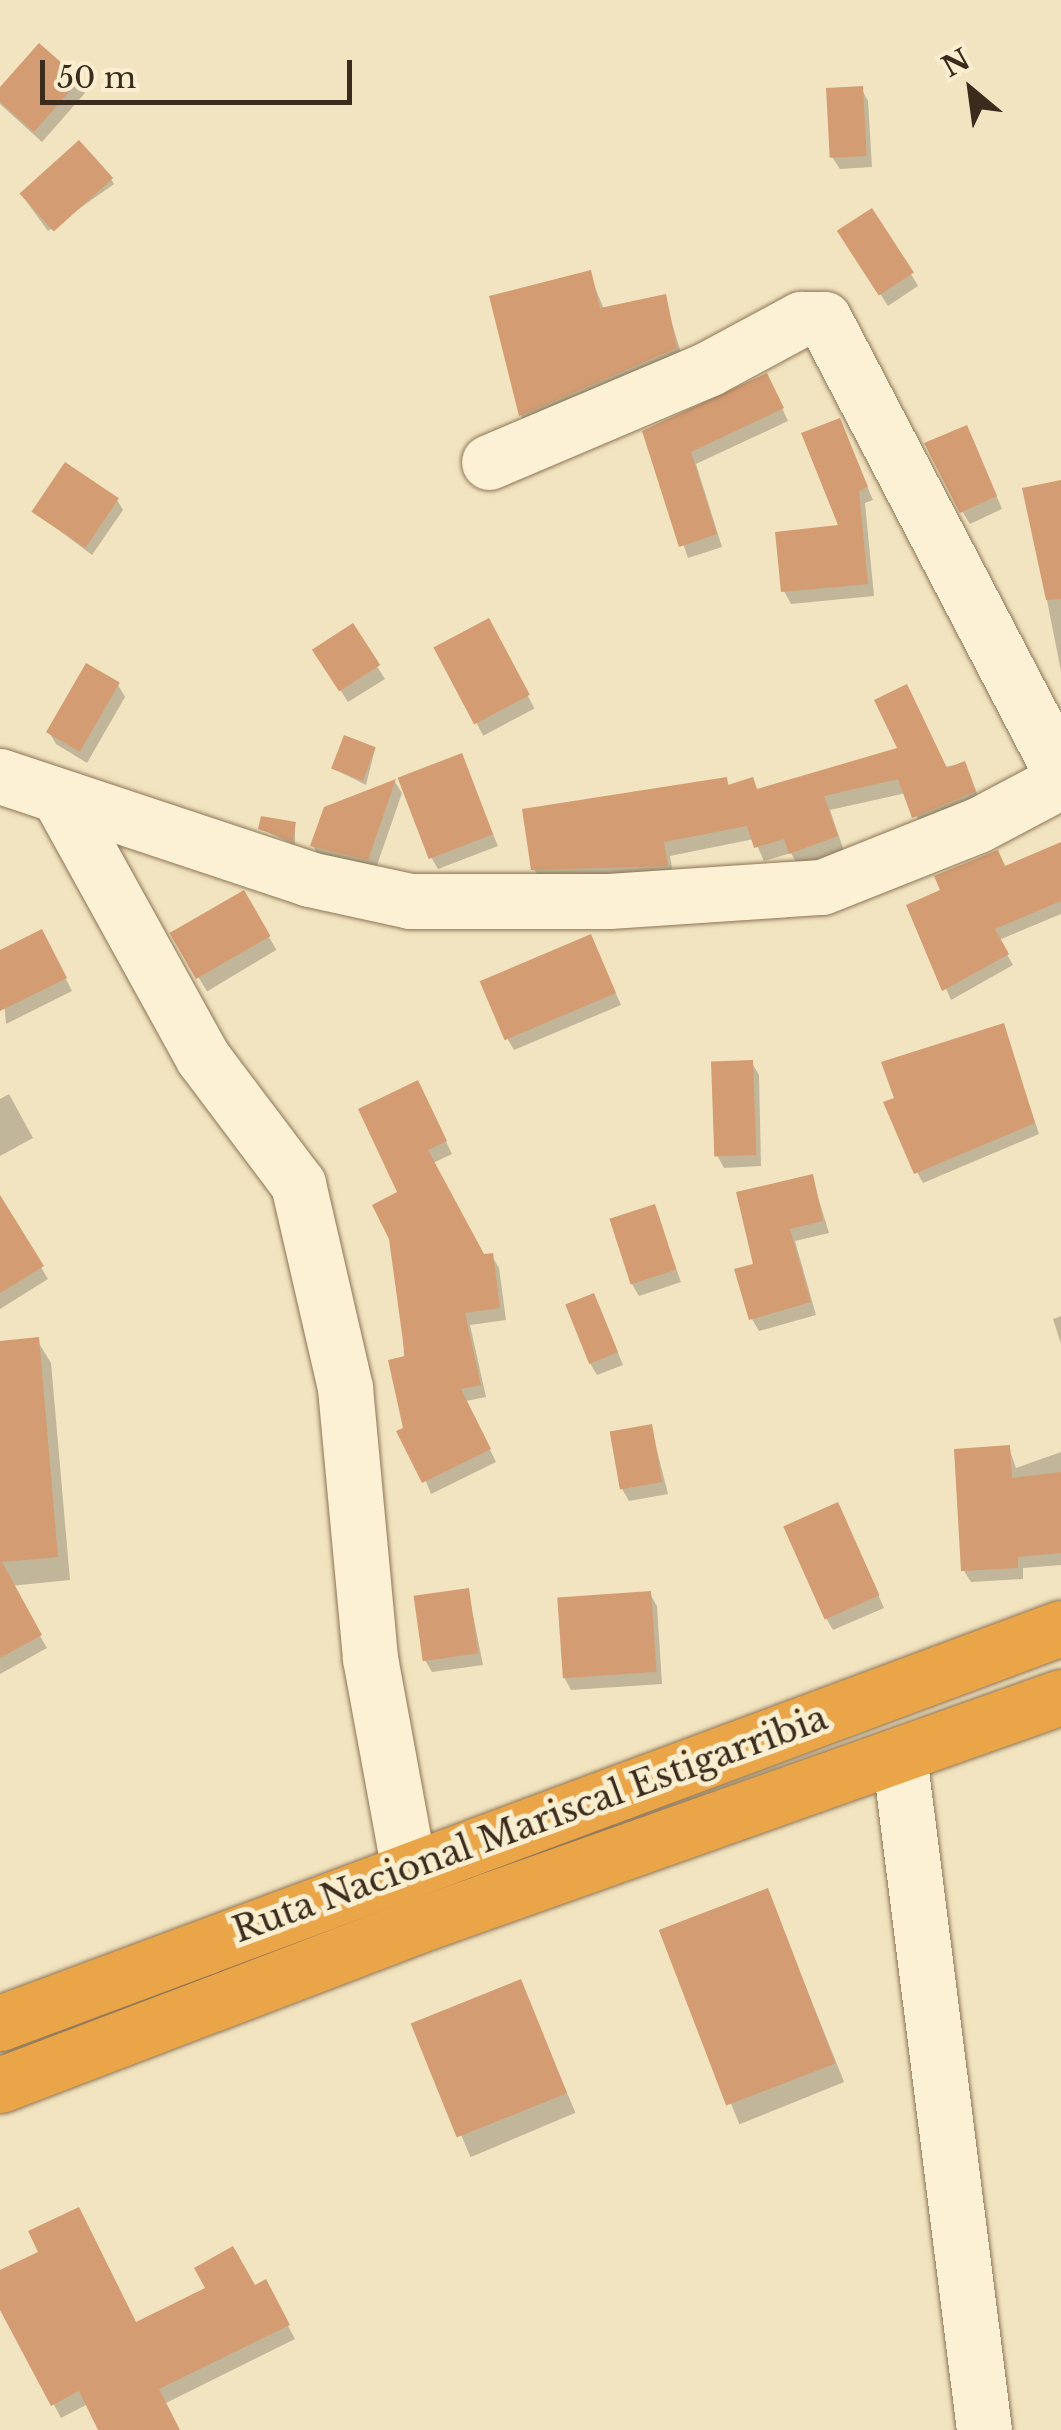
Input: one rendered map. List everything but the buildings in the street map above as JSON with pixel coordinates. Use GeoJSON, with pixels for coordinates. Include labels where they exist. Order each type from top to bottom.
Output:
{"type":"FeatureCollection","features":[{"type":"Feature","properties":{"kind":"highway","name":"Ruta Nacional Mariscal Estigarribia"},"geometry":{"type":"LineString","coordinates":[[0,2023],[1061,1628]]}},
{"type":"Feature","properties":{"kind":"highway","name":"Ruta Nacional Mariscal Estigarribia"},"geometry":{"type":"LineString","coordinates":[[0,2085],[161,2019],[1061,1698]]}},
{"type":"Feature","properties":{"kind":"street"},"geometry":{"type":"LineString","coordinates":[[0,776],[309,879],[410,902],[608,901],[822,887],[978,825],[1061,777],[824,319],[800,319],[708,369],[489,462]]}},
{"type":"Feature","properties":{"kind":"street"},"geometry":{"type":"LineString","coordinates":[[60,799],[203,1058],[298,1184],[345,1388],[370,1658],[409,1870]]}},
{"type":"Feature","properties":{"kind":"street"},"geometry":{"type":"LineString","coordinates":[[898,1755],[984,2430]]}}]}
